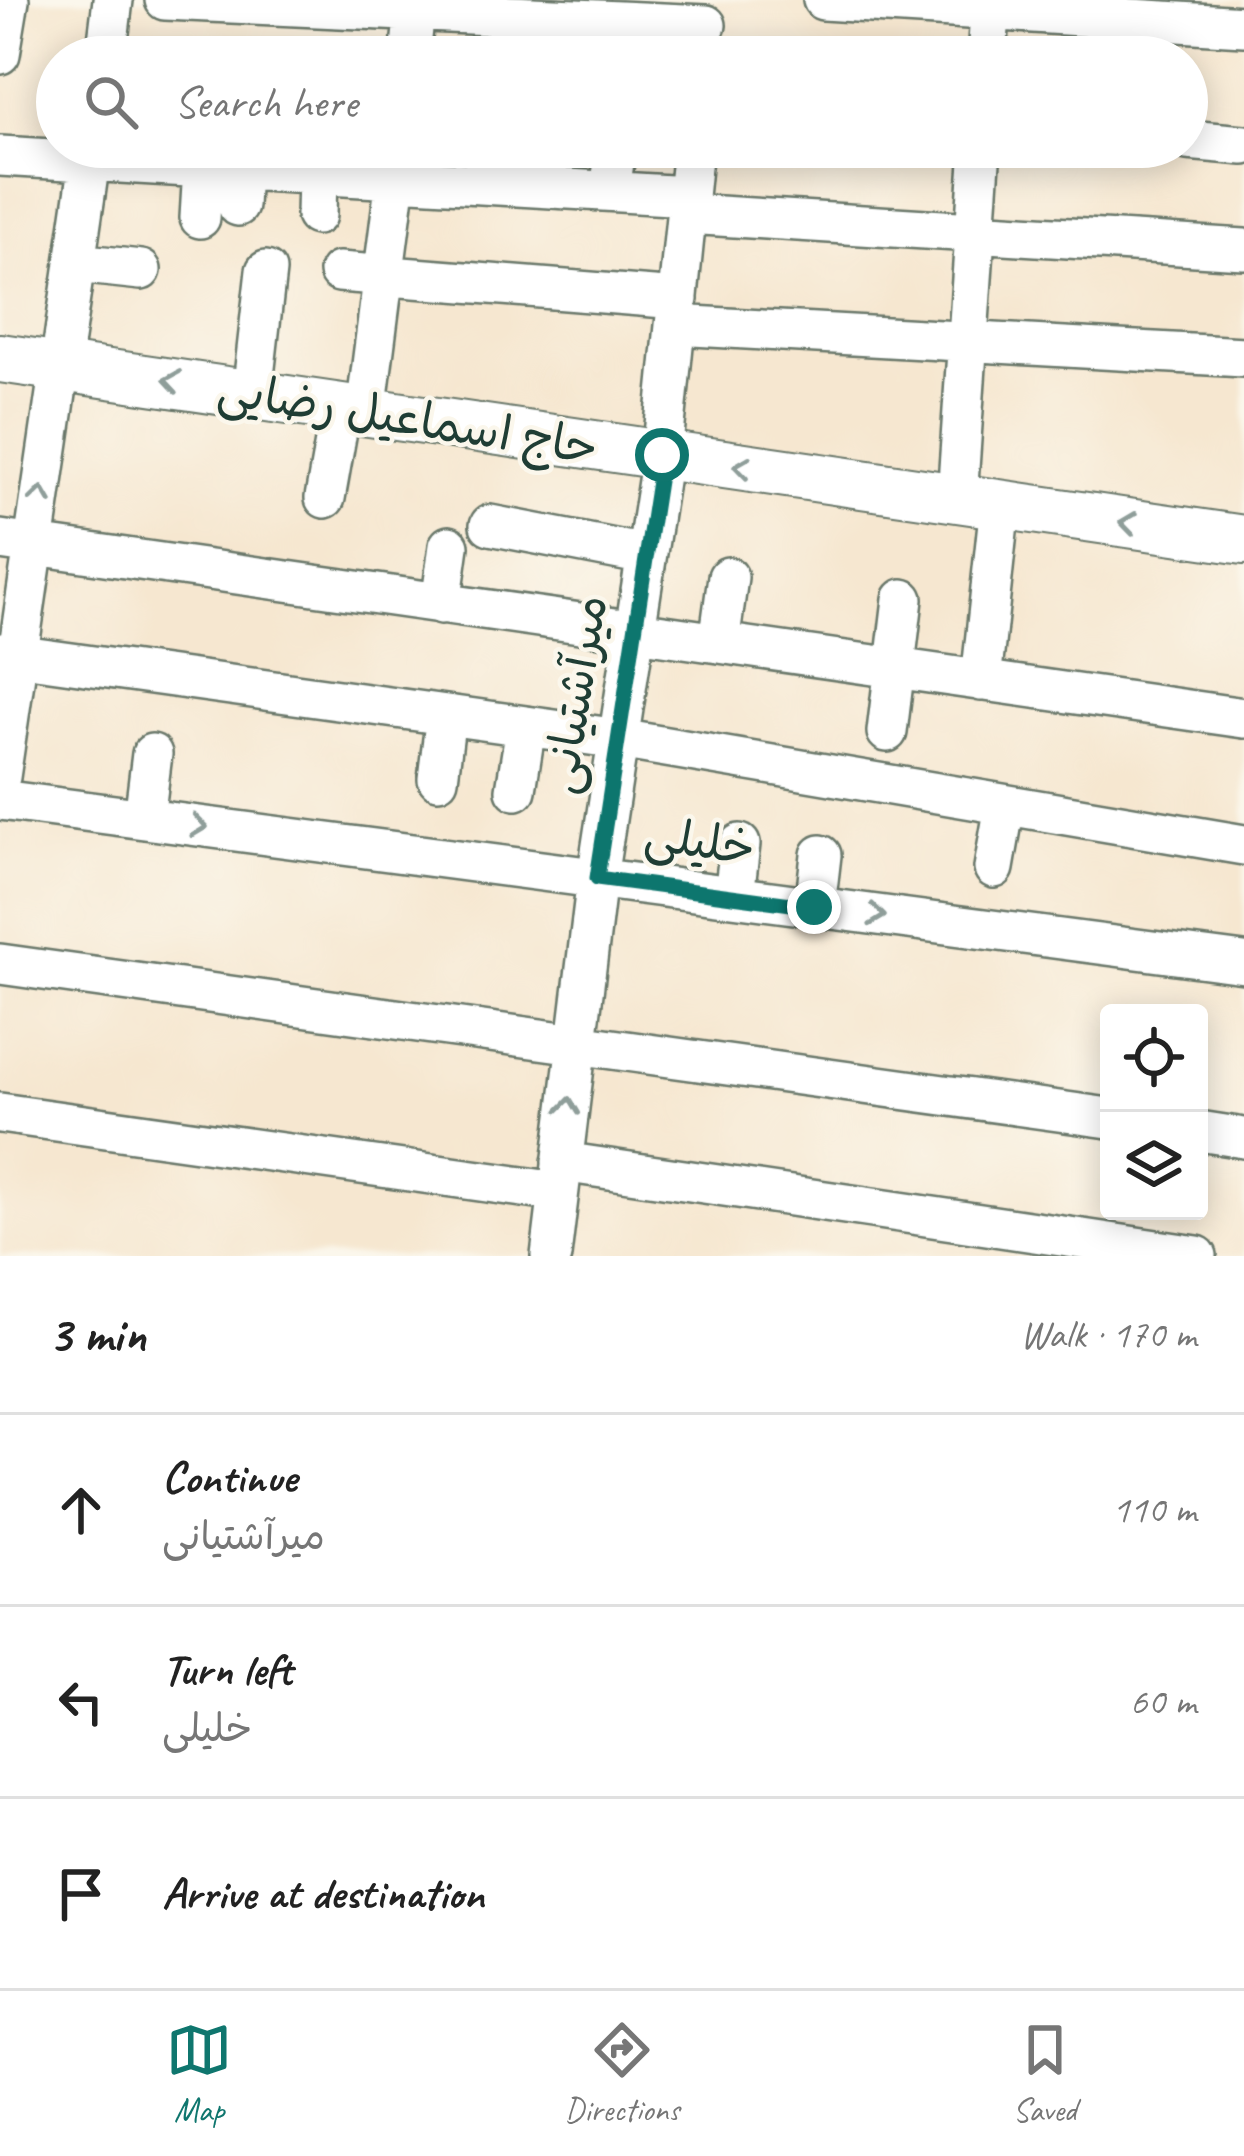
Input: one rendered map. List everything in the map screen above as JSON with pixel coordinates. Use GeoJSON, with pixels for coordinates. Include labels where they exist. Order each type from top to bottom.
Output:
{"type":"FeatureCollection","features":[{"type":"Feature","properties":{"kind":"main road","name":"حاج اسماعیل رضایی"},"geometry":{"type":"LineString","coordinates":[[0,358],[1244,540]]}},
{"type":"Feature","properties":{"kind":"street"},"geometry":{"type":"LineString","coordinates":[[0,54],[9,0]]}},
{"type":"Feature","properties":{"kind":"street"},"geometry":{"type":"LineString","coordinates":[[109,36],[113,0]]}},
{"type":"Feature","properties":{"kind":"street"},"geometry":{"type":"LineString","coordinates":[[165,0],[415,6],[554,36]]}},
{"type":"Feature","properties":{"kind":"street"},"geometry":{"type":"LineString","coordinates":[[823,0],[990,6],[1244,26]]}},
{"type":"Feature","properties":{"kind":"street"},"geometry":{"type":"LineString","coordinates":[[412,36],[415,6]]}},
{"type":"Feature","properties":{"kind":"street"},"geometry":{"type":"LineString","coordinates":[[988,36],[990,6]]}},
{"type":"Feature","properties":{"kind":"street"},"geometry":{"type":"LineString","coordinates":[[589,36],[706,27]]}},
{"type":"Feature","properties":{"kind":"street"},"geometry":{"type":"LineString","coordinates":[[1208,142],[1244,145]]}},
{"type":"Feature","properties":{"kind":"street"},"geometry":{"type":"LineString","coordinates":[[0,156],[36,155]]}},
{"type":"Feature","properties":{"kind":"street"},"geometry":{"type":"LineString","coordinates":[[0,777],[17,543],[61,364],[90,168]]}},
{"type":"Feature","properties":{"kind":"street"},"geometry":{"type":"LineString","coordinates":[[162,168],[227,181],[358,168]]}},
{"type":"Feature","properties":{"kind":"street"},"geometry":{"type":"LineString","coordinates":[[325,498],[354,410],[386,277],[397,168]]}},
{"type":"Feature","properties":{"kind":"street"},"geometry":{"type":"LineString","coordinates":[[433,168],[687,205],[1244,249]]}},
{"type":"Feature","properties":{"kind":"street"},"geometry":{"type":"LineString","coordinates":[[545,187],[547,168]]}},
{"type":"Feature","properties":{"kind":"street"},"geometry":{"type":"LineString","coordinates":[[610,191],[613,168]]}},
{"type":"Feature","properties":{"kind":"street","name":"میرآشتیانی"},"geometry":{"type":"LineString","coordinates":[[550,1256],[597,878],[662,455],[691,168]]}},
{"type":"Feature","properties":{"kind":"street"},"geometry":{"type":"LineString","coordinates":[[979,168],[967,341],[978,501],[982,681]]}},
{"type":"Feature","properties":{"kind":"street"},"geometry":{"type":"LineString","coordinates":[[316,215],[317,174]]}},
{"type":"Feature","properties":{"kind":"street"},"geometry":{"type":"LineString","coordinates":[[200,218],[227,181]]}},
{"type":"Feature","properties":{"kind":"street"},"geometry":{"type":"LineString","coordinates":[[76,263],[141,270]]}},
{"type":"Feature","properties":{"kind":"street"},"geometry":{"type":"LineString","coordinates":[[253,394],[266,271]]}},
{"type":"Feature","properties":{"kind":"street"},"geometry":{"type":"LineString","coordinates":[[339,272],[967,341],[1244,357]]}},
{"type":"Feature","properties":{"kind":"street"},"geometry":{"type":"LineString","coordinates":[[490,525],[646,555]]}},
{"type":"Feature","properties":{"kind":"street"},"geometry":{"type":"LineString","coordinates":[[17,543],[1244,718]]}},
{"type":"Feature","properties":{"kind":"street"},"geometry":{"type":"LineString","coordinates":[[441,604],[449,546]]}},
{"type":"Feature","properties":{"kind":"street"},"geometry":{"type":"LineString","coordinates":[[719,644],[728,577]]}},
{"type":"Feature","properties":{"kind":"street"},"geometry":{"type":"LineString","coordinates":[[886,732],[903,599]]}},
{"type":"Feature","properties":{"kind":"street"},"geometry":{"type":"LineString","coordinates":[[9,654],[619,739],[1244,845]]}},
{"type":"Feature","properties":{"kind":"street"},"geometry":{"type":"LineString","coordinates":[[438,779],[446,715]]}},
{"type":"Feature","properties":{"kind":"street"},"geometry":{"type":"LineString","coordinates":[[516,790],[526,726]]}},
{"type":"Feature","properties":{"kind":"street"},"geometry":{"type":"LineString","coordinates":[[145,819],[152,754]]}},
{"type":"Feature","properties":{"kind":"street","name":"خلیلی"},"geometry":{"type":"LineString","coordinates":[[0,800],[1244,963]]}},
{"type":"Feature","properties":{"kind":"street"},"geometry":{"type":"LineString","coordinates":[[994,868],[1005,806]]}},
{"type":"Feature","properties":{"kind":"street"},"geometry":{"type":"LineString","coordinates":[[734,896],[740,844]]}},
{"type":"Feature","properties":{"kind":"street"},"geometry":{"type":"LineString","coordinates":[[814,907],[821,855]]}},
{"type":"Feature","properties":{"kind":"street"},"geometry":{"type":"LineString","coordinates":[[0,964],[577,1040],[1100,1117]]}},
{"type":"Feature","properties":{"kind":"street"},"geometry":{"type":"LineString","coordinates":[[0,1113],[1196,1256]]}},
{"type":"Feature","properties":{"kind":"street"},"geometry":{"type":"LineString","coordinates":[[1208,1132],[1244,1138]]}},
{"type":"Feature","properties":{"kind":"route"},"geometry":{"type":"LineString","coordinates":[[662,455],[597,878],[814,907]]}}]}
